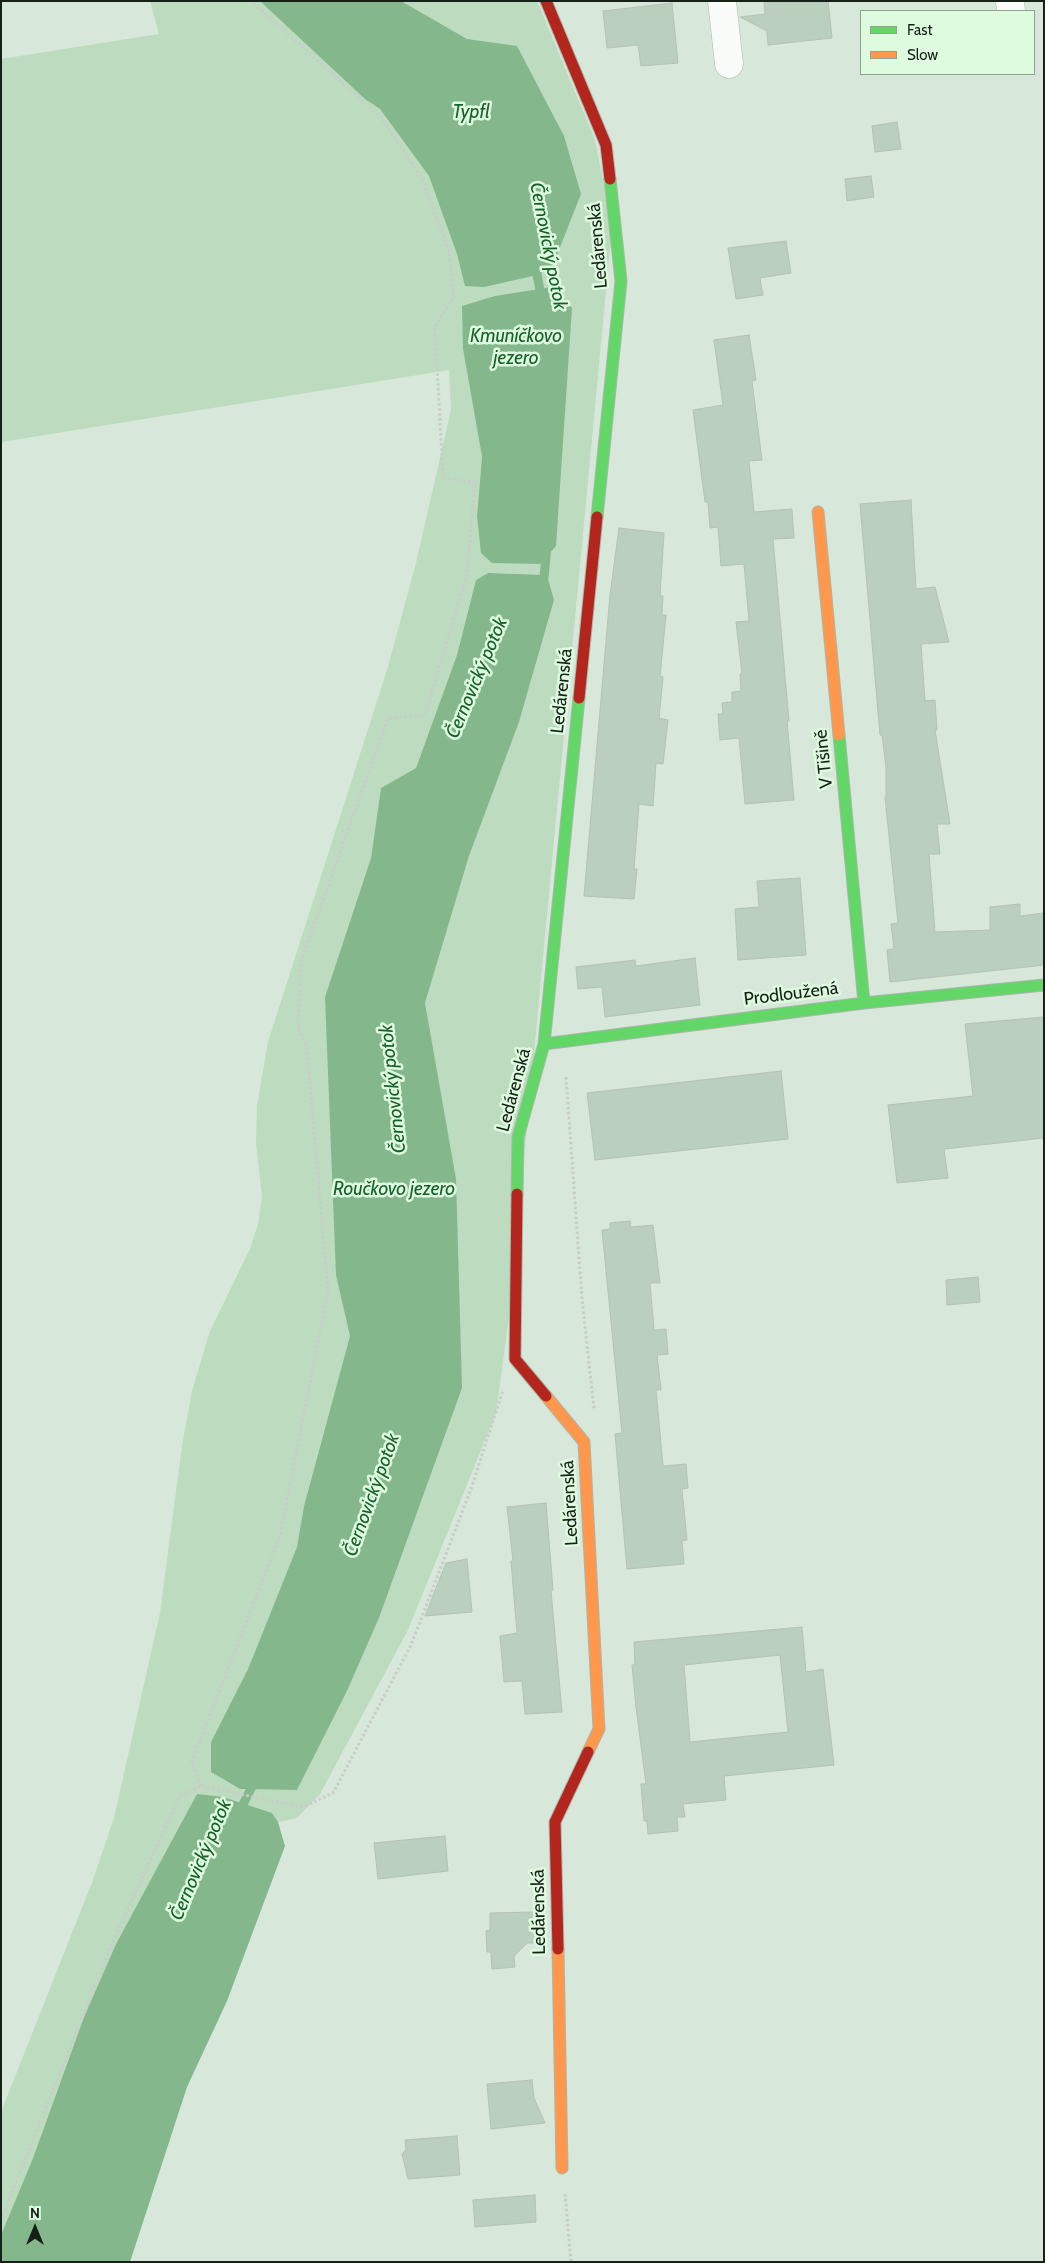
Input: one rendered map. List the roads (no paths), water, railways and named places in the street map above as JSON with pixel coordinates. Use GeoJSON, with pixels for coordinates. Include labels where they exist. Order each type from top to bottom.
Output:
{"type":"FeatureCollection","features":[{"type":"Feature","properties":{"kind":"street","name":"Ledárenská"},"geometry":{"type":"LineString","coordinates":[[546,1],[606,145],[621,281],[544,1044],[518,1138],[515,1358],[584,1442],[599,1729],[555,1822],[562,2168]]}},
{"type":"Feature","properties":{"kind":"street"},"geometry":{"type":"LineString","coordinates":[[722,1],[729,64]]}},
{"type":"Feature","properties":{"kind":"street","name":"V Tišině"},"geometry":{"type":"LineString","coordinates":[[818,512],[864,1003]]}},
{"type":"Feature","properties":{"kind":"street","name":"Prodloužená"},"geometry":{"type":"LineString","coordinates":[[544,1044],[864,1003],[1044,985]]}},
{"type":"Feature","properties":{"kind":"water","name":"Typfl"},"geometry":{"type":"Polygon","coordinates":[[[260,1],[401,1],[467,39],[517,46],[564,136],[581,194],[551,270],[484,287],[465,286],[457,254],[429,176],[380,109],[365,99],[260,1]]]}},
{"type":"Feature","properties":{"kind":"water","name":"Kmuníčkovo jezero"},"geometry":{"type":"Polygon","coordinates":[[[552,287],[572,308],[556,546],[540,564],[492,563],[481,553],[477,516],[482,457],[463,349],[462,306],[495,296],[552,287]]]}},
{"type":"Feature","properties":{"kind":"water","name":"Roučkovo jezero"},"geometry":{"type":"Polygon","coordinates":[[[488,573],[547,575],[554,600],[519,722],[469,856],[425,1003],[456,1179],[462,1388],[379,1618],[347,1691],[297,1790],[240,1789],[211,1772],[211,1742],[248,1669],[297,1547],[304,1506],[350,1336],[336,1275],[325,997],[371,858],[381,788],[416,768],[457,655],[476,580],[488,573]]]}},
{"type":"Feature","properties":{"kind":"water"},"geometry":{"type":"Polygon","coordinates":[[[197,1794],[223,1797],[272,1813],[278,1822],[285,1846],[227,2001],[187,2087],[130,2262],[1,2262],[1,2235],[33,2158],[84,2017],[116,1944],[197,1794]]]}},
{"type":"Feature","properties":{"kind":"waterway","name":"Černovický potok"},"geometry":{"type":"LineString","coordinates":[[535,264],[542,301]]}},
{"type":"Feature","properties":{"kind":"waterway","name":"Černovický potok"},"geometry":{"type":"LineString","coordinates":[[541,584],[544,577],[547,545]]}},
{"type":"Feature","properties":{"kind":"waterway","name":"Černovický potok"},"geometry":{"type":"LineString","coordinates":[[238,1814],[255,1781]]}}]}
